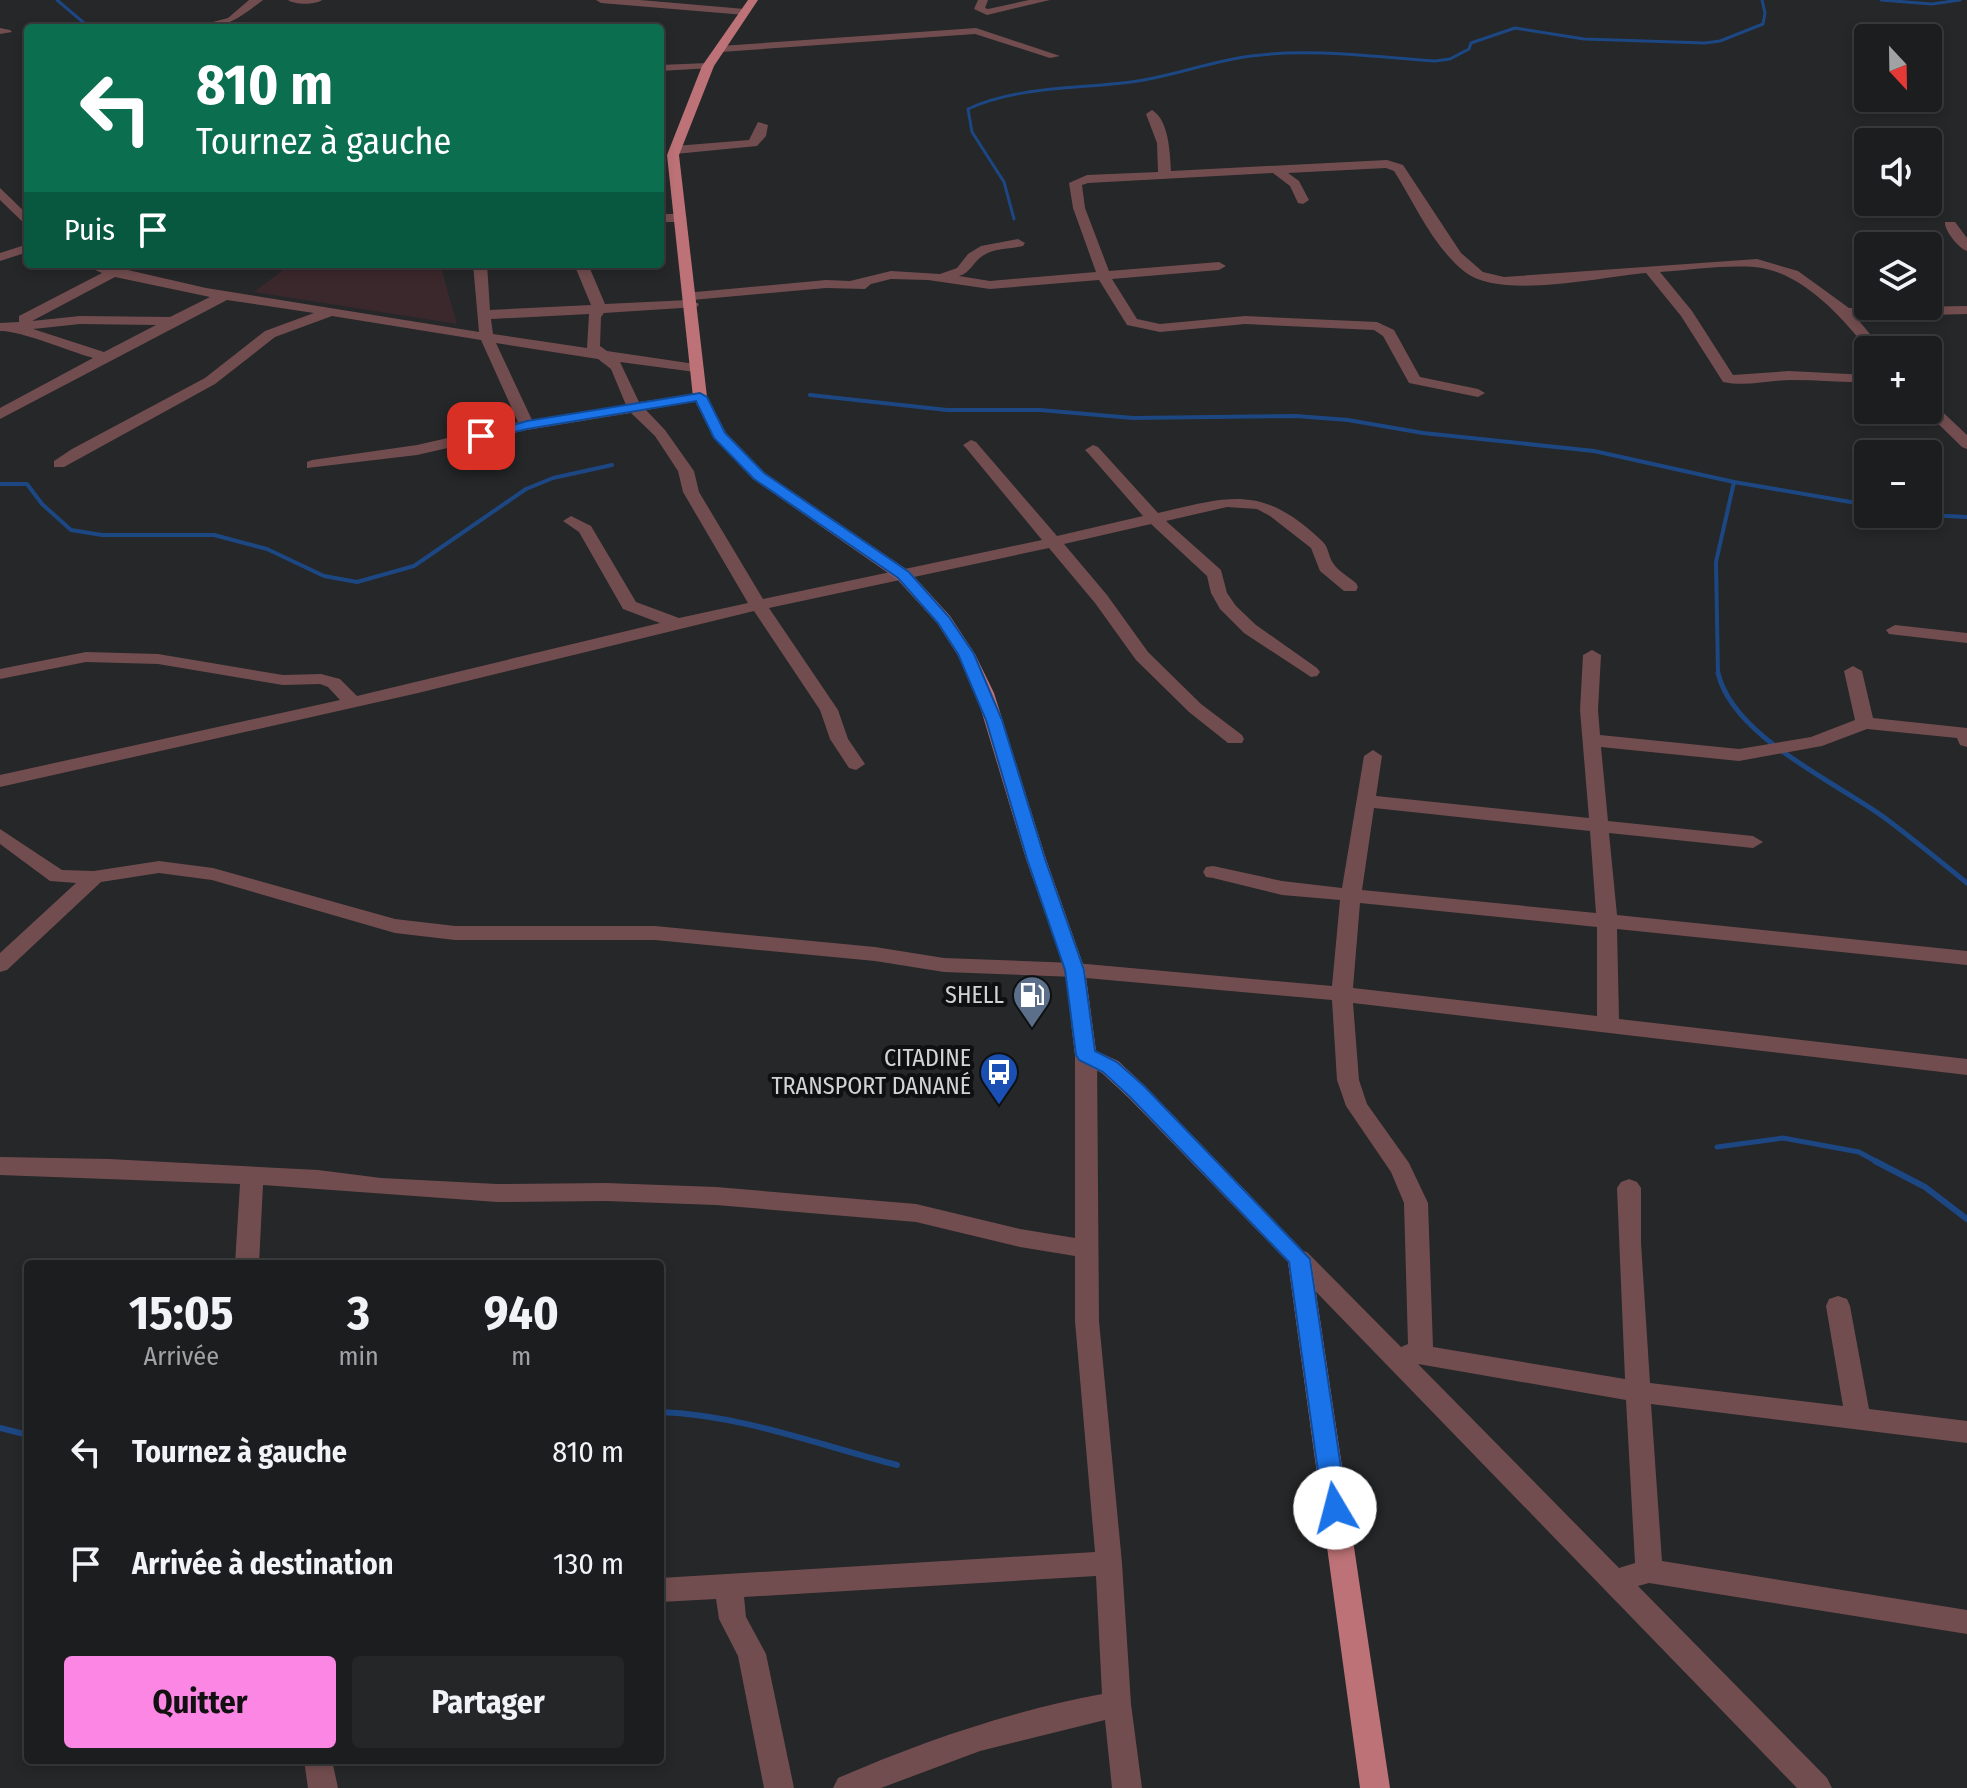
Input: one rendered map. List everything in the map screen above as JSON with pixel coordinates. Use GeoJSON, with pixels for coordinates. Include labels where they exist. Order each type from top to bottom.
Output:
{"type":"FeatureCollection","features":[{"type":"Feature","properties":{"kind":"main road"},"geometry":{"type":"LineString","coordinates":[[749,6],[708,66],[669,153],[670,218],[691,300],[700,397],[719,435],[759,476],[903,575],[944,620],[966,654],[985,693],[1040,872],[1075,970],[1086,1055],[1110,1067],[1137,1092],[1299,1259],[1375,1788]]}},
{"type":"Feature","properties":{"kind":"street"},"geometry":{"type":"LineString","coordinates":[[214,24],[232,20],[245,6],[258,0]]}},
{"type":"Feature","properties":{"kind":"street"},"geometry":{"type":"LineString","coordinates":[[293,0],[317,0]]}},
{"type":"Feature","properties":{"kind":"street"},"geometry":{"type":"LineString","coordinates":[[601,0],[749,6]]}},
{"type":"Feature","properties":{"kind":"street"},"geometry":{"type":"LineString","coordinates":[[983,0],[979,9],[987,12],[1045,0]]}},
{"type":"Feature","properties":{"kind":"street"},"geometry":{"type":"LineString","coordinates":[[721,49],[976,31],[1054,56]]}},
{"type":"Feature","properties":{"kind":"street"},"geometry":{"type":"LineString","coordinates":[[664,68],[708,66]]}},
{"type":"Feature","properties":{"kind":"street"},"geometry":{"type":"LineString","coordinates":[[1152,114],[1163,143],[1165,177]]}},
{"type":"Feature","properties":{"kind":"street"},"geometry":{"type":"LineString","coordinates":[[669,153],[753,143],[760,136],[762,125]]}},
{"type":"Feature","properties":{"kind":"street"},"geometry":{"type":"LineString","coordinates":[[1478,393],[1414,380],[1389,333],[1377,326],[1245,320],[1146,327],[1132,322],[1117,304],[1103,276],[1079,208],[1075,183],[1087,179],[1376,164],[1395,166],[1460,261],[1487,279],[1532,280],[1710,264],[1772,265],[1793,274],[1845,312],[1865,336]]}},
{"type":"Feature","properties":{"kind":"street"},"geometry":{"type":"LineString","coordinates":[[1278,171],[1295,184],[1303,200]]}},
{"type":"Feature","properties":{"kind":"street"},"geometry":{"type":"LineString","coordinates":[[0,192],[24,218]]}},
{"type":"Feature","properties":{"kind":"street"},"geometry":{"type":"LineString","coordinates":[[0,215],[18,211]]}},
{"type":"Feature","properties":{"kind":"street"},"geometry":{"type":"LineString","coordinates":[[1950,225],[1967,247]]}},
{"type":"Feature","properties":{"kind":"street"},"geometry":{"type":"LineString","coordinates":[[916,283],[962,271],[970,257],[984,247],[1018,243]]}},
{"type":"Feature","properties":{"kind":"street"},"geometry":{"type":"LineString","coordinates":[[0,257],[24,249]]}},
{"type":"Feature","properties":{"kind":"street"},"geometry":{"type":"LineString","coordinates":[[483,315],[600,309],[853,284],[990,285],[1219,266]]}},
{"type":"Feature","properties":{"kind":"street"},"geometry":{"type":"LineString","coordinates":[[100,268],[229,295],[487,338],[695,368]]}},
{"type":"Feature","properties":{"kind":"street"},"geometry":{"type":"LineString","coordinates":[[480,268],[487,338],[527,425]]}},
{"type":"Feature","properties":{"kind":"street"},"geometry":{"type":"LineString","coordinates":[[583,268],[600,309]]}},
{"type":"Feature","properties":{"kind":"street"},"geometry":{"type":"LineString","coordinates":[[1650,269],[1687,314],[1728,379],[1753,380],[1789,375],[1854,378]]}},
{"type":"Feature","properties":{"kind":"street"},"geometry":{"type":"LineString","coordinates":[[9,326],[113,272]]}},
{"type":"Feature","properties":{"kind":"street"},"geometry":{"type":"LineString","coordinates":[[853,284],[891,275],[942,278],[966,283]]}},
{"type":"Feature","properties":{"kind":"street"},"geometry":{"type":"LineString","coordinates":[[0,414],[135,343],[197,305],[229,295]]}},
{"type":"Feature","properties":{"kind":"street"},"geometry":{"type":"LineString","coordinates":[[600,309],[594,317],[593,347],[617,367],[634,407],[660,433],[686,471],[691,492],[700,508],[746,587],[829,710],[839,739],[856,764]]}},
{"type":"Feature","properties":{"kind":"street"},"geometry":{"type":"LineString","coordinates":[[1845,312],[1877,314],[1967,310]]}},
{"type":"Feature","properties":{"kind":"street"},"geometry":{"type":"LineString","coordinates":[[59,464],[94,440],[129,425],[209,381],[272,334],[334,312]]}},
{"type":"Feature","properties":{"kind":"street"},"geometry":{"type":"LineString","coordinates":[[9,326],[80,320],[169,321]]}},
{"type":"Feature","properties":{"kind":"street"},"geometry":{"type":"LineString","coordinates":[[9,326],[105,357]]}},
{"type":"Feature","properties":{"kind":"street"},"geometry":{"type":"LineString","coordinates":[[312,465],[417,450],[527,425],[700,397]]}},
{"type":"Feature","properties":{"kind":"street"},"geometry":{"type":"LineString","coordinates":[[1942,420],[1967,444]]}},
{"type":"Feature","properties":{"kind":"street"},"geometry":{"type":"LineString","coordinates":[[971,445],[1101,599],[1142,656],[1195,708],[1235,739]]}},
{"type":"Feature","properties":{"kind":"street"},"geometry":{"type":"LineString","coordinates":[[1093,450],[1154,519],[1215,574],[1219,593],[1250,629],[1311,672]]}},
{"type":"Feature","properties":{"kind":"street"},"geometry":{"type":"LineString","coordinates":[[0,781],[352,702],[760,605],[1227,502],[1260,505],[1310,538],[1322,553],[1326,567],[1350,587]]}},
{"type":"Feature","properties":{"kind":"street"},"geometry":{"type":"LineString","coordinates":[[571,521],[585,529],[629,605],[678,624]]}},
{"type":"Feature","properties":{"kind":"street"},"geometry":{"type":"LineString","coordinates":[[1895,630],[1967,638]]}},
{"type":"Feature","properties":{"kind":"street"},"geometry":{"type":"LineString","coordinates":[[1592,655],[1591,740],[1607,919],[1608,1025]]}},
{"type":"Feature","properties":{"kind":"street"},"geometry":{"type":"LineString","coordinates":[[0,674],[86,657],[158,659],[283,680],[321,679],[334,683],[352,702]]}},
{"type":"Feature","properties":{"kind":"street"},"geometry":{"type":"LineString","coordinates":[[1853,671],[1865,723]]}},
{"type":"Feature","properties":{"kind":"street"},"geometry":{"type":"LineString","coordinates":[[1591,740],[1739,755],[1815,742],[1865,723],[1964,733],[1967,741]]}},
{"type":"Feature","properties":{"kind":"street"},"geometry":{"type":"LineString","coordinates":[[1373,756],[1350,893],[1342,994],[1348,1080],[1357,1106],[1401,1169],[1416,1203],[1421,1355]]}},
{"type":"Feature","properties":{"kind":"street"},"geometry":{"type":"LineString","coordinates":[[1367,801],[1753,842]]}},
{"type":"Feature","properties":{"kind":"street"},"geometry":{"type":"LineString","coordinates":[[0,835],[57,876],[94,877],[138,868],[184,869],[213,874],[395,926],[455,933],[655,933],[875,954],[944,965],[1075,970],[1342,994],[1967,1067]]}},
{"type":"Feature","properties":{"kind":"street"},"geometry":{"type":"LineString","coordinates":[[1213,872],[1268,886],[1967,958]]}},
{"type":"Feature","properties":{"kind":"street"},"geometry":{"type":"LineString","coordinates":[[0,965],[94,877]]}},
{"type":"Feature","properties":{"kind":"street"},"geometry":{"type":"LineString","coordinates":[[1086,1055],[1087,1321],[1109,1563],[1117,1704],[1127,1788]]}},
{"type":"Feature","properties":{"kind":"street"},"geometry":{"type":"LineString","coordinates":[[0,1166],[109,1168],[483,1192],[716,1196],[916,1213],[1020,1238],[1085,1249]]}},
{"type":"Feature","properties":{"kind":"street"},"geometry":{"type":"LineString","coordinates":[[247,1260],[252,1176]]}},
{"type":"Feature","properties":{"kind":"street"},"geometry":{"type":"LineString","coordinates":[[1629,1188],[1629,1243],[1649,1571]]}},
{"type":"Feature","properties":{"kind":"street"},"geometry":{"type":"LineString","coordinates":[[1299,1259],[1817,1788]]}},
{"type":"Feature","properties":{"kind":"street"},"geometry":{"type":"LineString","coordinates":[[1838,1306],[1858,1418]]}},
{"type":"Feature","properties":{"kind":"street"},"geometry":{"type":"LineString","coordinates":[[1391,1350],[1640,1392],[1967,1432]]}},
{"type":"Feature","properties":{"kind":"street"},"geometry":{"type":"LineString","coordinates":[[664,1590],[1109,1563]]}},
{"type":"Feature","properties":{"kind":"street"},"geometry":{"type":"LineString","coordinates":[[1616,1581],[1649,1571],[1967,1622]]}},
{"type":"Feature","properties":{"kind":"street"},"geometry":{"type":"LineString","coordinates":[[728,1584],[733,1619],[752,1654],[779,1788]]}},
{"type":"Feature","properties":{"kind":"street"},"geometry":{"type":"LineString","coordinates":[[848,1788],[909,1760],[957,1743],[1045,1717],[1117,1704]]}},
{"type":"Feature","properties":{"kind":"street"},"geometry":{"type":"LineString","coordinates":[[319,1764],[323,1788]]}},
{"type":"Feature","properties":{"kind":"shaded area"},"geometry":{"type":"Polygon","coordinates":[[[286,268],[441,268],[457,324],[254,292],[286,268]]]}},
{"type":"Feature","properties":{"kind":"waterway"},"geometry":{"type":"LineString","coordinates":[[57,0],[85,24]]}},
{"type":"Feature","properties":{"kind":"waterway"},"geometry":{"type":"LineString","coordinates":[[1014,219],[1004,182],[972,132],[968,109],[1007,96],[1146,80],[1236,58],[1274,54],[1343,54],[1435,61],[1450,59],[1469,49],[1471,43],[1515,28],[1584,39],[1705,43],[1720,41],[1763,24],[1765,13],[1762,0]]}},
{"type":"Feature","properties":{"kind":"waterway"},"geometry":{"type":"LineString","coordinates":[[1881,0],[1932,4],[1960,0]]}},
{"type":"Feature","properties":{"kind":"waterway"},"geometry":{"type":"LineString","coordinates":[[810,395],[947,410],[1040,410],[1133,418],[1296,416],[1348,420],[1423,433],[1594,451],[1734,482]]}},
{"type":"Feature","properties":{"kind":"waterway"},"geometry":{"type":"LineString","coordinates":[[0,484],[27,484],[42,504],[71,530],[102,535],[214,535],[267,549],[324,576],[357,582],[414,566],[526,489],[553,478],[612,465]]}},
{"type":"Feature","properties":{"kind":"waterway"},"geometry":{"type":"LineString","coordinates":[[1718,675],[1716,562],[1734,482]]}},
{"type":"Feature","properties":{"kind":"waterway"},"geometry":{"type":"LineString","coordinates":[[1734,482],[1854,503]]}},
{"type":"Feature","properties":{"kind":"waterway"},"geometry":{"type":"LineString","coordinates":[[1942,516],[1967,517]]}},
{"type":"Feature","properties":{"kind":"waterway"},"geometry":{"type":"LineString","coordinates":[[1718,673],[1727,696],[1765,738],[1885,818],[1967,883]]}},
{"type":"Feature","properties":{"kind":"waterway"},"geometry":{"type":"LineString","coordinates":[[1717,1147],[1783,1138],[1859,1152],[1879,1163]]}},
{"type":"Feature","properties":{"kind":"waterway"},"geometry":{"type":"LineString","coordinates":[[1875,1161],[1925,1187],[1967,1219]]}},
{"type":"Feature","properties":{"kind":"waterway"},"geometry":{"type":"LineString","coordinates":[[664,1412],[750,1425],[897,1465]]}},
{"type":"Feature","properties":{"kind":"waterway"},"geometry":{"type":"LineString","coordinates":[[0,1428],[24,1434]]}},
{"type":"Feature","properties":{"kind":"place","name":"SHELL"},"geometry":{"type":"Point","coordinates":[1032,1029]}},
{"type":"Feature","properties":{"kind":"place","name":"CITADINE TRANSPORT DANANÉ"},"geometry":{"type":"Point","coordinates":[999,1106]}},
{"type":"Feature","properties":{"kind":"route"},"geometry":{"type":"LineString","coordinates":[[481,436],[527,425],[700,397],[719,435],[759,476],[903,575],[944,620],[966,654],[994,720],[1036,859],[1075,970],[1086,1055],[1110,1067],[1137,1092],[1299,1259],[1335,1508]]}}]}
